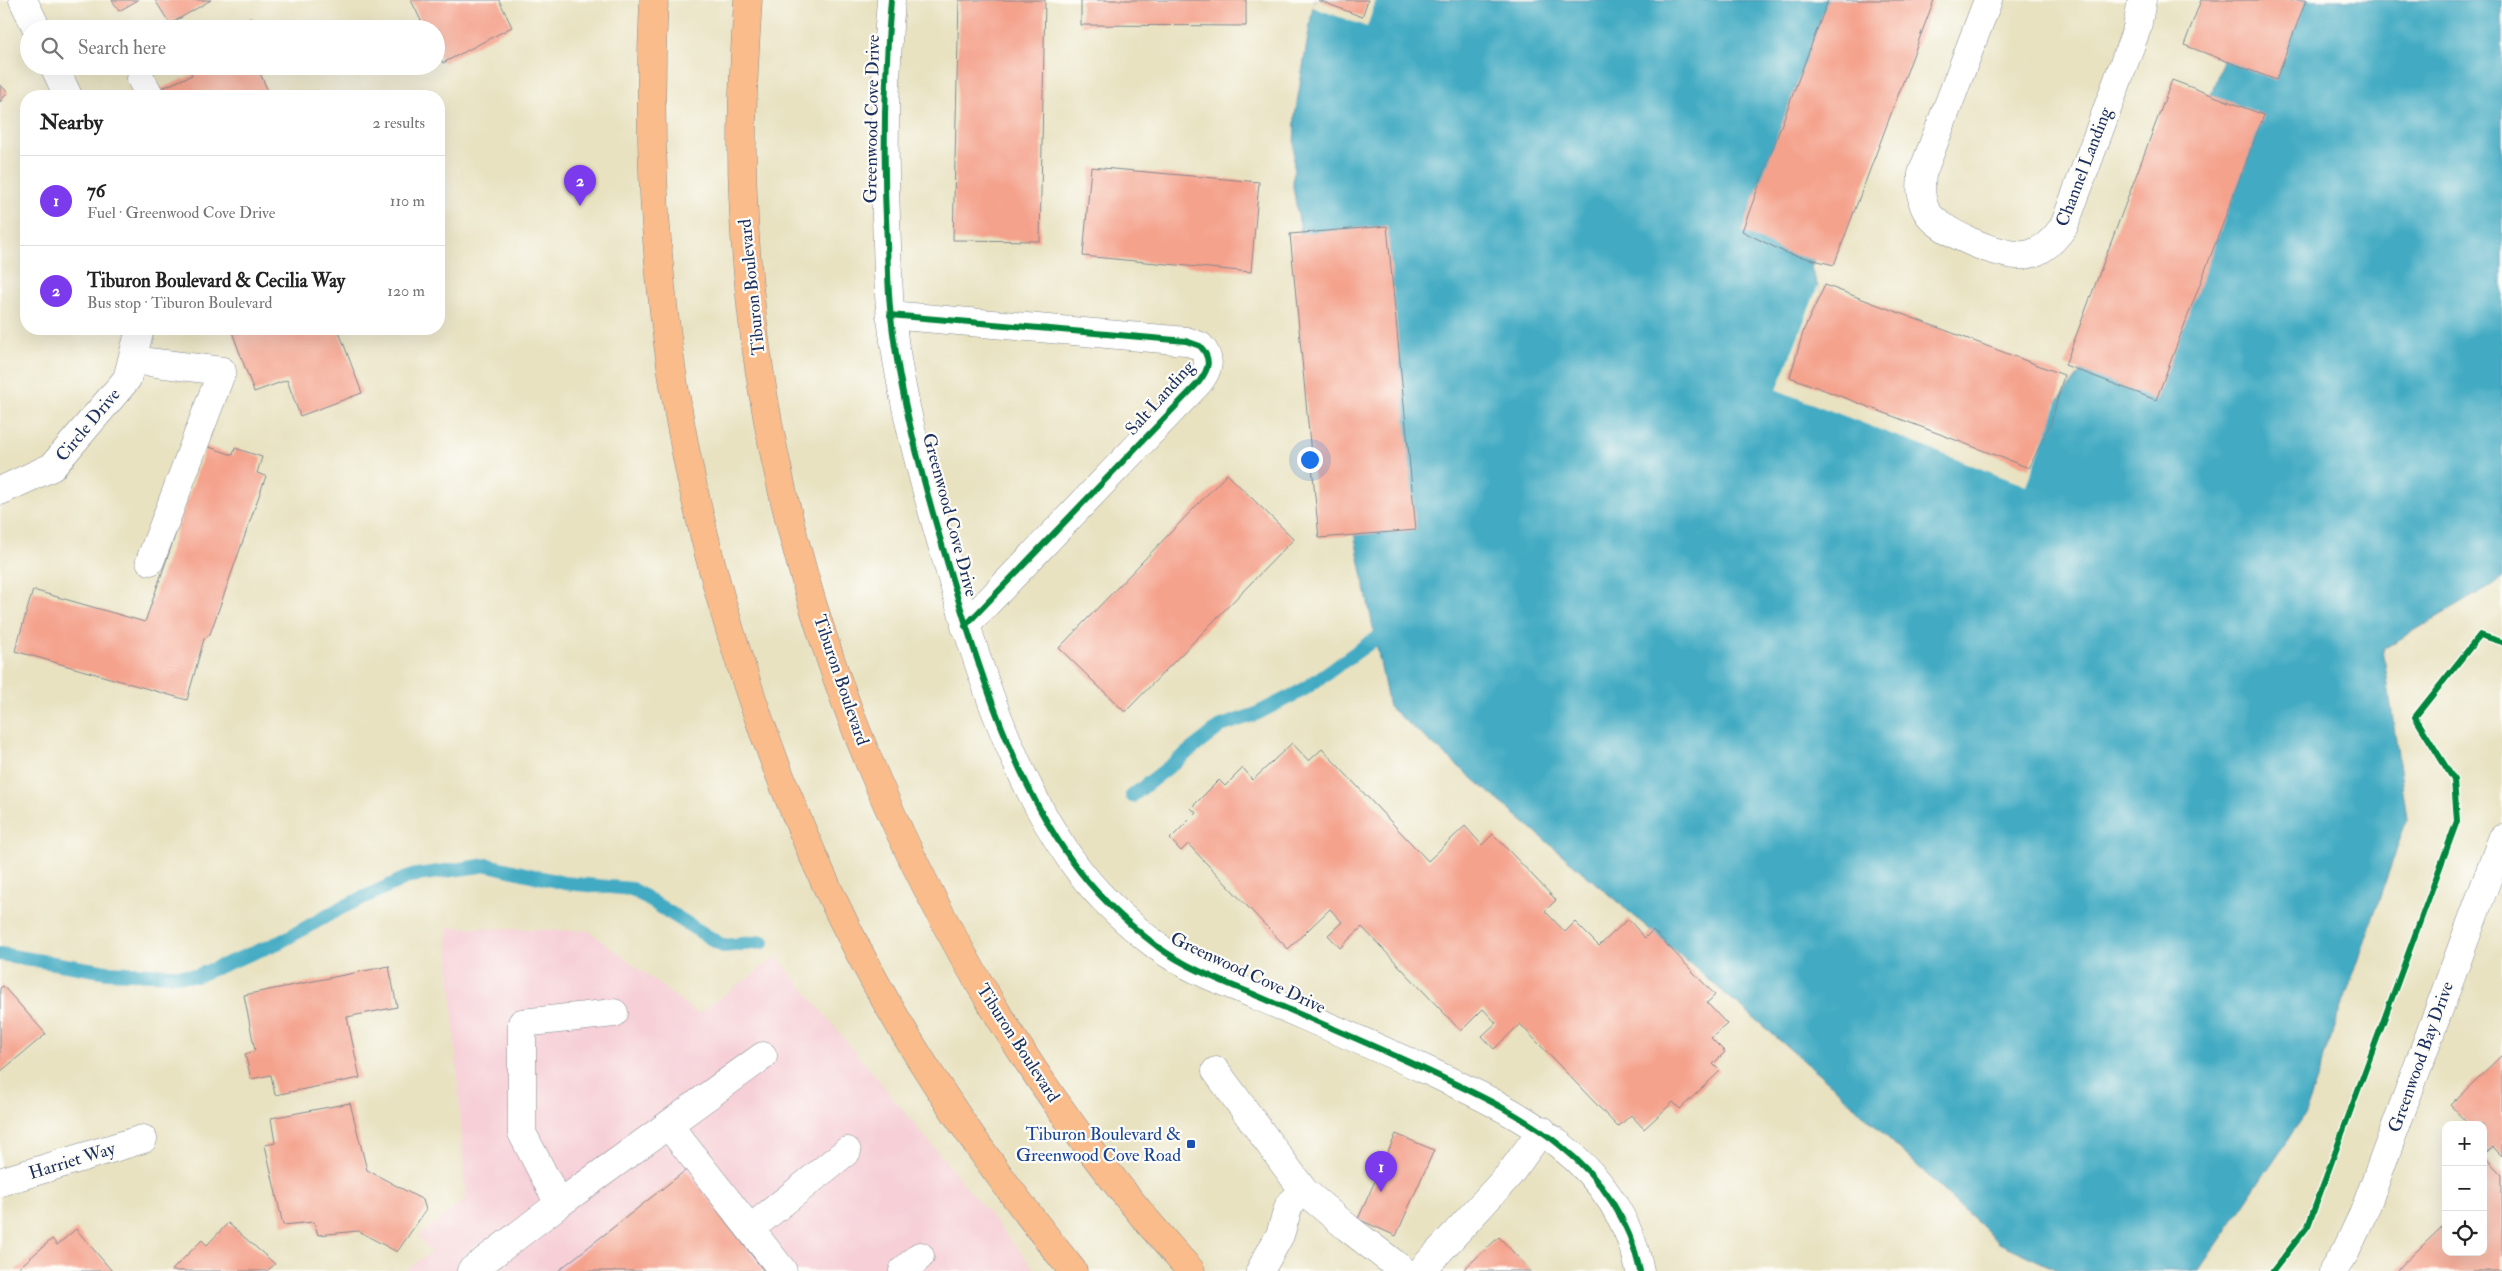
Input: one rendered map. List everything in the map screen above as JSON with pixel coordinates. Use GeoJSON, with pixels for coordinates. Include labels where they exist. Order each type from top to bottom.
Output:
{"type":"FeatureCollection","features":[{"type":"Feature","properties":{"kind":"main road"},"geometry":{"type":"LineString","coordinates":[[654,0],[650,78],[650,139],[656,246],[665,330],[680,428],[700,524],[724,618],[754,710],[790,802],[829,892],[879,987],[923,1062],[977,1145],[1072,1271]]}},
{"type":"Feature","properties":{"kind":"main road","name":"Tiburon Boulevard"},"geometry":{"type":"LineString","coordinates":[[748,0],[743,97],[743,195],[750,290],[763,385],[780,479],[805,574],[833,665],[867,756],[905,844],[947,929],[996,1014],[1050,1095],[1105,1171],[1191,1271]]}},
{"type":"Feature","properties":{"kind":"street"},"geometry":{"type":"LineString","coordinates":[[23,0],[33,20]]}},
{"type":"Feature","properties":{"kind":"street","name":"Greenwood Cove Drive"},"geometry":{"type":"LineString","coordinates":[[891,0],[885,69],[885,164],[890,315],[901,384],[924,485],[965,626],[1004,732],[1043,815],[1073,863],[1116,911],[1161,950],[1214,977],[1464,1088],[1509,1110],[1542,1130],[1588,1170],[1606,1191],[1630,1236],[1640,1271]]}},
{"type":"Feature","properties":{"kind":"street","name":"Channel Landing"},"geometry":{"type":"LineString","coordinates":[[1988,0],[1922,174],[1921,191],[1925,209],[1936,223],[1948,231],[2006,254],[2025,255],[2041,250],[2054,240],[2064,226],[2137,28],[2142,0]]}},
{"type":"Feature","properties":{"kind":"street"},"geometry":{"type":"LineString","coordinates":[[58,75],[65,90]]}},
{"type":"Feature","properties":{"kind":"street","name":"Salt Landing"},"geometry":{"type":"LineString","coordinates":[[890,315],[1186,341],[1200,346],[1208,358],[1208,366],[1199,382],[965,626]]}},
{"type":"Feature","properties":{"kind":"street","name":"Circle Drive"},"geometry":{"type":"LineString","coordinates":[[0,491],[52,467],[127,379],[138,335]]}},
{"type":"Feature","properties":{"kind":"street"},"geometry":{"type":"LineString","coordinates":[[132,360],[222,371],[150,561]]}},
{"type":"Feature","properties":{"kind":"street","name":"Greenwood Bay Drive"},"geometry":{"type":"LineString","coordinates":[[2333,1271],[2346,1251],[2364,1212],[2502,839]]}},
{"type":"Feature","properties":{"kind":"street"},"geometry":{"type":"LineString","coordinates":[[559,1204],[522,1133],[522,1023],[614,1013]]}},
{"type":"Feature","properties":{"kind":"street"},"geometry":{"type":"LineString","coordinates":[[471,1271],[559,1204],[763,1056]]}},
{"type":"Feature","properties":{"kind":"street"},"geometry":{"type":"LineString","coordinates":[[1216,1071],[1304,1190],[1348,1228],[1404,1271]]}},
{"type":"Feature","properties":{"kind":"street"},"geometry":{"type":"LineString","coordinates":[[669,1126],[783,1271]]}},
{"type":"Feature","properties":{"kind":"street"},"geometry":{"type":"LineString","coordinates":[[1420,1271],[1509,1175],[1542,1130]]}},
{"type":"Feature","properties":{"kind":"street","name":"Harriet Way"},"geometry":{"type":"LineString","coordinates":[[0,1182],[143,1140]]}},
{"type":"Feature","properties":{"kind":"street"},"geometry":{"type":"LineString","coordinates":[[750,1229],[847,1151]]}},
{"type":"Feature","properties":{"kind":"street"},"geometry":{"type":"LineString","coordinates":[[1260,1271],[1280,1235],[1290,1205],[1304,1190]]}},
{"type":"Feature","properties":{"kind":"shaded area"},"geometry":{"type":"Polygon","coordinates":[[[447,927],[589,931],[698,1014],[777,957],[1036,1271],[405,1271],[431,1252],[418,1236],[466,1200],[447,927]]]}},
{"type":"Feature","properties":{"kind":"water"},"geometry":{"type":"Polygon","coordinates":[[[1314,0],[1923,0],[1811,268],[1830,318],[2053,407],[2079,375],[2212,91],[2245,0],[2502,0],[2502,579],[2383,649],[2407,819],[2305,1114],[2199,1271],[2060,1271],[1999,1243],[1832,1085],[1389,707],[1356,543],[1293,187],[1295,115],[1314,0]]]}},
{"type":"Feature","properties":{"kind":"pier"},"geometry":{"type":"Polygon","coordinates":[[[1314,0],[1376,0],[1367,27],[1312,7],[1314,0]]]}},
{"type":"Feature","properties":{"kind":"pier"},"geometry":{"type":"Polygon","coordinates":[[[1818,286],[1830,318],[2053,407],[2059,400],[2026,486],[1777,390],[1818,286]]]}},
{"type":"Feature","properties":{"kind":"building"},"geometry":{"type":"Polygon","coordinates":[[[112,0],[138,0],[119,11],[112,0]]]}},
{"type":"Feature","properties":{"kind":"building"},"geometry":{"type":"Polygon","coordinates":[[[155,0],[211,0],[177,20],[168,20],[155,0]]]}},
{"type":"Feature","properties":{"kind":"building"},"geometry":{"type":"Polygon","coordinates":[[[411,0],[499,0],[512,27],[445,62],[445,20],[421,20],[411,0]]]}},
{"type":"Feature","properties":{"kind":"building"},"geometry":{"type":"Polygon","coordinates":[[[959,0],[1045,0],[1040,241],[953,240],[959,0]]]}},
{"type":"Feature","properties":{"kind":"building"},"geometry":{"type":"Polygon","coordinates":[[[1081,0],[1246,0],[1246,26],[1081,25],[1081,0]]]}},
{"type":"Feature","properties":{"kind":"building"},"geometry":{"type":"Polygon","coordinates":[[[1318,0],[1368,0],[1362,17],[1318,0]]]}},
{"type":"Feature","properties":{"kind":"building"},"geometry":{"type":"Polygon","coordinates":[[[1828,0],[1934,0],[1834,265],[1786,253],[1742,231],[1828,0]]]}},
{"type":"Feature","properties":{"kind":"building"},"geometry":{"type":"Polygon","coordinates":[[[2201,0],[2306,0],[2276,80],[2184,45],[2201,0]]]}},
{"type":"Feature","properties":{"kind":"building"},"geometry":{"type":"Polygon","coordinates":[[[192,75],[261,75],[267,90],[158,90],[192,75]]]}},
{"type":"Feature","properties":{"kind":"building"},"geometry":{"type":"Polygon","coordinates":[[[2172,80],[2264,115],[2156,400],[2065,365],[2172,80]]]}},
{"type":"Feature","properties":{"kind":"building"},"geometry":{"type":"Polygon","coordinates":[[[0,85],[8,92],[0,102],[0,85]]]}},
{"type":"Feature","properties":{"kind":"building"},"geometry":{"type":"Polygon","coordinates":[[[1091,167],[1259,182],[1251,272],[1083,256],[1091,167]]]}},
{"type":"Feature","properties":{"kind":"building"},"geometry":{"type":"Polygon","coordinates":[[[1387,226],[1416,530],[1319,538],[1290,234],[1387,226]]]}},
{"type":"Feature","properties":{"kind":"building"},"geometry":{"type":"Polygon","coordinates":[[[1825,285],[2064,375],[2051,423],[2029,468],[1790,377],[1804,329],[1825,285]]]}},
{"type":"Feature","properties":{"kind":"building"},"geometry":{"type":"Polygon","coordinates":[[[233,335],[340,335],[362,393],[300,416],[287,380],[254,392],[233,335]]]}},
{"type":"Feature","properties":{"kind":"building"},"geometry":{"type":"Polygon","coordinates":[[[206,446],[233,455],[235,448],[262,457],[257,473],[266,476],[210,634],[204,639],[187,700],[15,651],[33,590],[145,622],[206,446]]]}},
{"type":"Feature","properties":{"kind":"building"},"geometry":{"type":"Polygon","coordinates":[[[1227,474],[1294,539],[1125,712],[1059,648],[1227,474]]]}},
{"type":"Feature","properties":{"kind":"building"},"geometry":{"type":"Polygon","coordinates":[[[1292,743],[1309,761],[1322,749],[1428,861],[1465,826],[1482,845],[1493,834],[1556,900],[1545,911],[1565,932],[1575,922],[1599,946],[1628,919],[1645,938],[1653,930],[1715,995],[1707,1003],[1727,1024],[1711,1038],[1725,1052],[1713,1064],[1720,1071],[1680,1109],[1673,1102],[1644,1129],[1631,1115],[1618,1127],[1520,1024],[1494,1049],[1482,1036],[1496,1023],[1483,1009],[1461,1031],[1362,927],[1340,948],[1328,935],[1342,922],[1330,909],[1288,949],[1188,844],[1181,851],[1170,839],[1196,813],[1191,808],[1219,780],[1225,786],[1243,768],[1253,780],[1292,743]]]}},
{"type":"Feature","properties":{"kind":"building"},"geometry":{"type":"Polygon","coordinates":[[[389,966],[397,1007],[347,1017],[360,1078],[275,1095],[271,1075],[251,1079],[245,1054],[255,1051],[244,995],[389,966]]]}},
{"type":"Feature","properties":{"kind":"building"},"geometry":{"type":"Polygon","coordinates":[[[3,986],[46,1034],[0,1072],[0,988],[3,986]]]}},
{"type":"Feature","properties":{"kind":"building"},"geometry":{"type":"Polygon","coordinates":[[[2502,1055],[2502,1156],[2493,1147],[2487,1152],[2487,1121],[2465,1121],[2450,1105],[2502,1055]]]}},
{"type":"Feature","properties":{"kind":"building"},"geometry":{"type":"Polygon","coordinates":[[[350,1103],[367,1170],[423,1200],[426,1210],[397,1252],[358,1231],[318,1235],[314,1222],[283,1225],[265,1145],[275,1143],[271,1118],[350,1103]]]}},
{"type":"Feature","properties":{"kind":"building"},"geometry":{"type":"Polygon","coordinates":[[[1396,1134],[1434,1150],[1396,1236],[1358,1219],[1396,1134]]]}},
{"type":"Feature","properties":{"kind":"building"},"geometry":{"type":"Polygon","coordinates":[[[2487,1159],[2502,1175],[2502,1271],[2396,1271],[2442,1227],[2442,1256],[2487,1256],[2487,1159]]]}},
{"type":"Feature","properties":{"kind":"building"},"geometry":{"type":"Polygon","coordinates":[[[686,1170],[764,1271],[558,1271],[686,1170]]]}},
{"type":"Feature","properties":{"kind":"building"},"geometry":{"type":"Polygon","coordinates":[[[228,1223],[275,1264],[267,1271],[171,1271],[202,1240],[207,1245],[228,1223]]]}},
{"type":"Feature","properties":{"kind":"building"},"geometry":{"type":"Polygon","coordinates":[[[76,1229],[112,1271],[15,1271],[52,1239],[57,1245],[76,1229]]]}},
{"type":"Feature","properties":{"kind":"building"},"geometry":{"type":"Polygon","coordinates":[[[1499,1237],[1531,1271],[1462,1271],[1499,1237]]]}},
{"type":"Feature","properties":{"kind":"waterway"},"geometry":{"type":"LineString","coordinates":[[1132,796],[1221,726],[1256,714],[1303,690],[1375,639]]}},
{"type":"Feature","properties":{"kind":"waterway"},"geometry":{"type":"LineString","coordinates":[[0,954],[107,972],[196,976],[280,942],[343,907],[410,876],[488,865],[564,883],[632,889],[723,946],[763,942]]}},
{"type":"Feature","properties":{"kind":"cycle path"},"geometry":{"type":"LineString","coordinates":[[891,0],[886,91],[885,183],[889,299],[900,377],[928,496],[968,633],[996,714],[1030,791],[1050,828],[1072,861],[1101,896],[1135,928],[1170,955],[1208,975],[1404,1060],[1494,1103],[1528,1122],[1559,1144],[1586,1169],[1610,1198],[1628,1232],[1640,1271]]}},
{"type":"Feature","properties":{"kind":"cycle path"},"geometry":{"type":"LineString","coordinates":[[890,315],[1186,341],[1200,346],[1208,360],[1205,373],[1199,382],[965,626]]}},
{"type":"Feature","properties":{"kind":"cycle path"},"geometry":{"type":"LineString","coordinates":[[2273,1271],[2308,1226],[2457,821],[2454,780],[2415,717],[2480,635],[2502,642]]}},
{"type":"Feature","properties":{"kind":"place","name":"Tiburon Boulevard & Cecilia Way"},"geometry":{"type":"Point","coordinates":[580,206]}},
{"type":"Feature","properties":{"kind":"place","name":"Tiburon Boulevard & Greenwood Cove Road"},"geometry":{"type":"Point","coordinates":[1191,1144]}},
{"type":"Feature","properties":{"kind":"place","name":"76"},"geometry":{"type":"Point","coordinates":[1381,1192]}}]}
